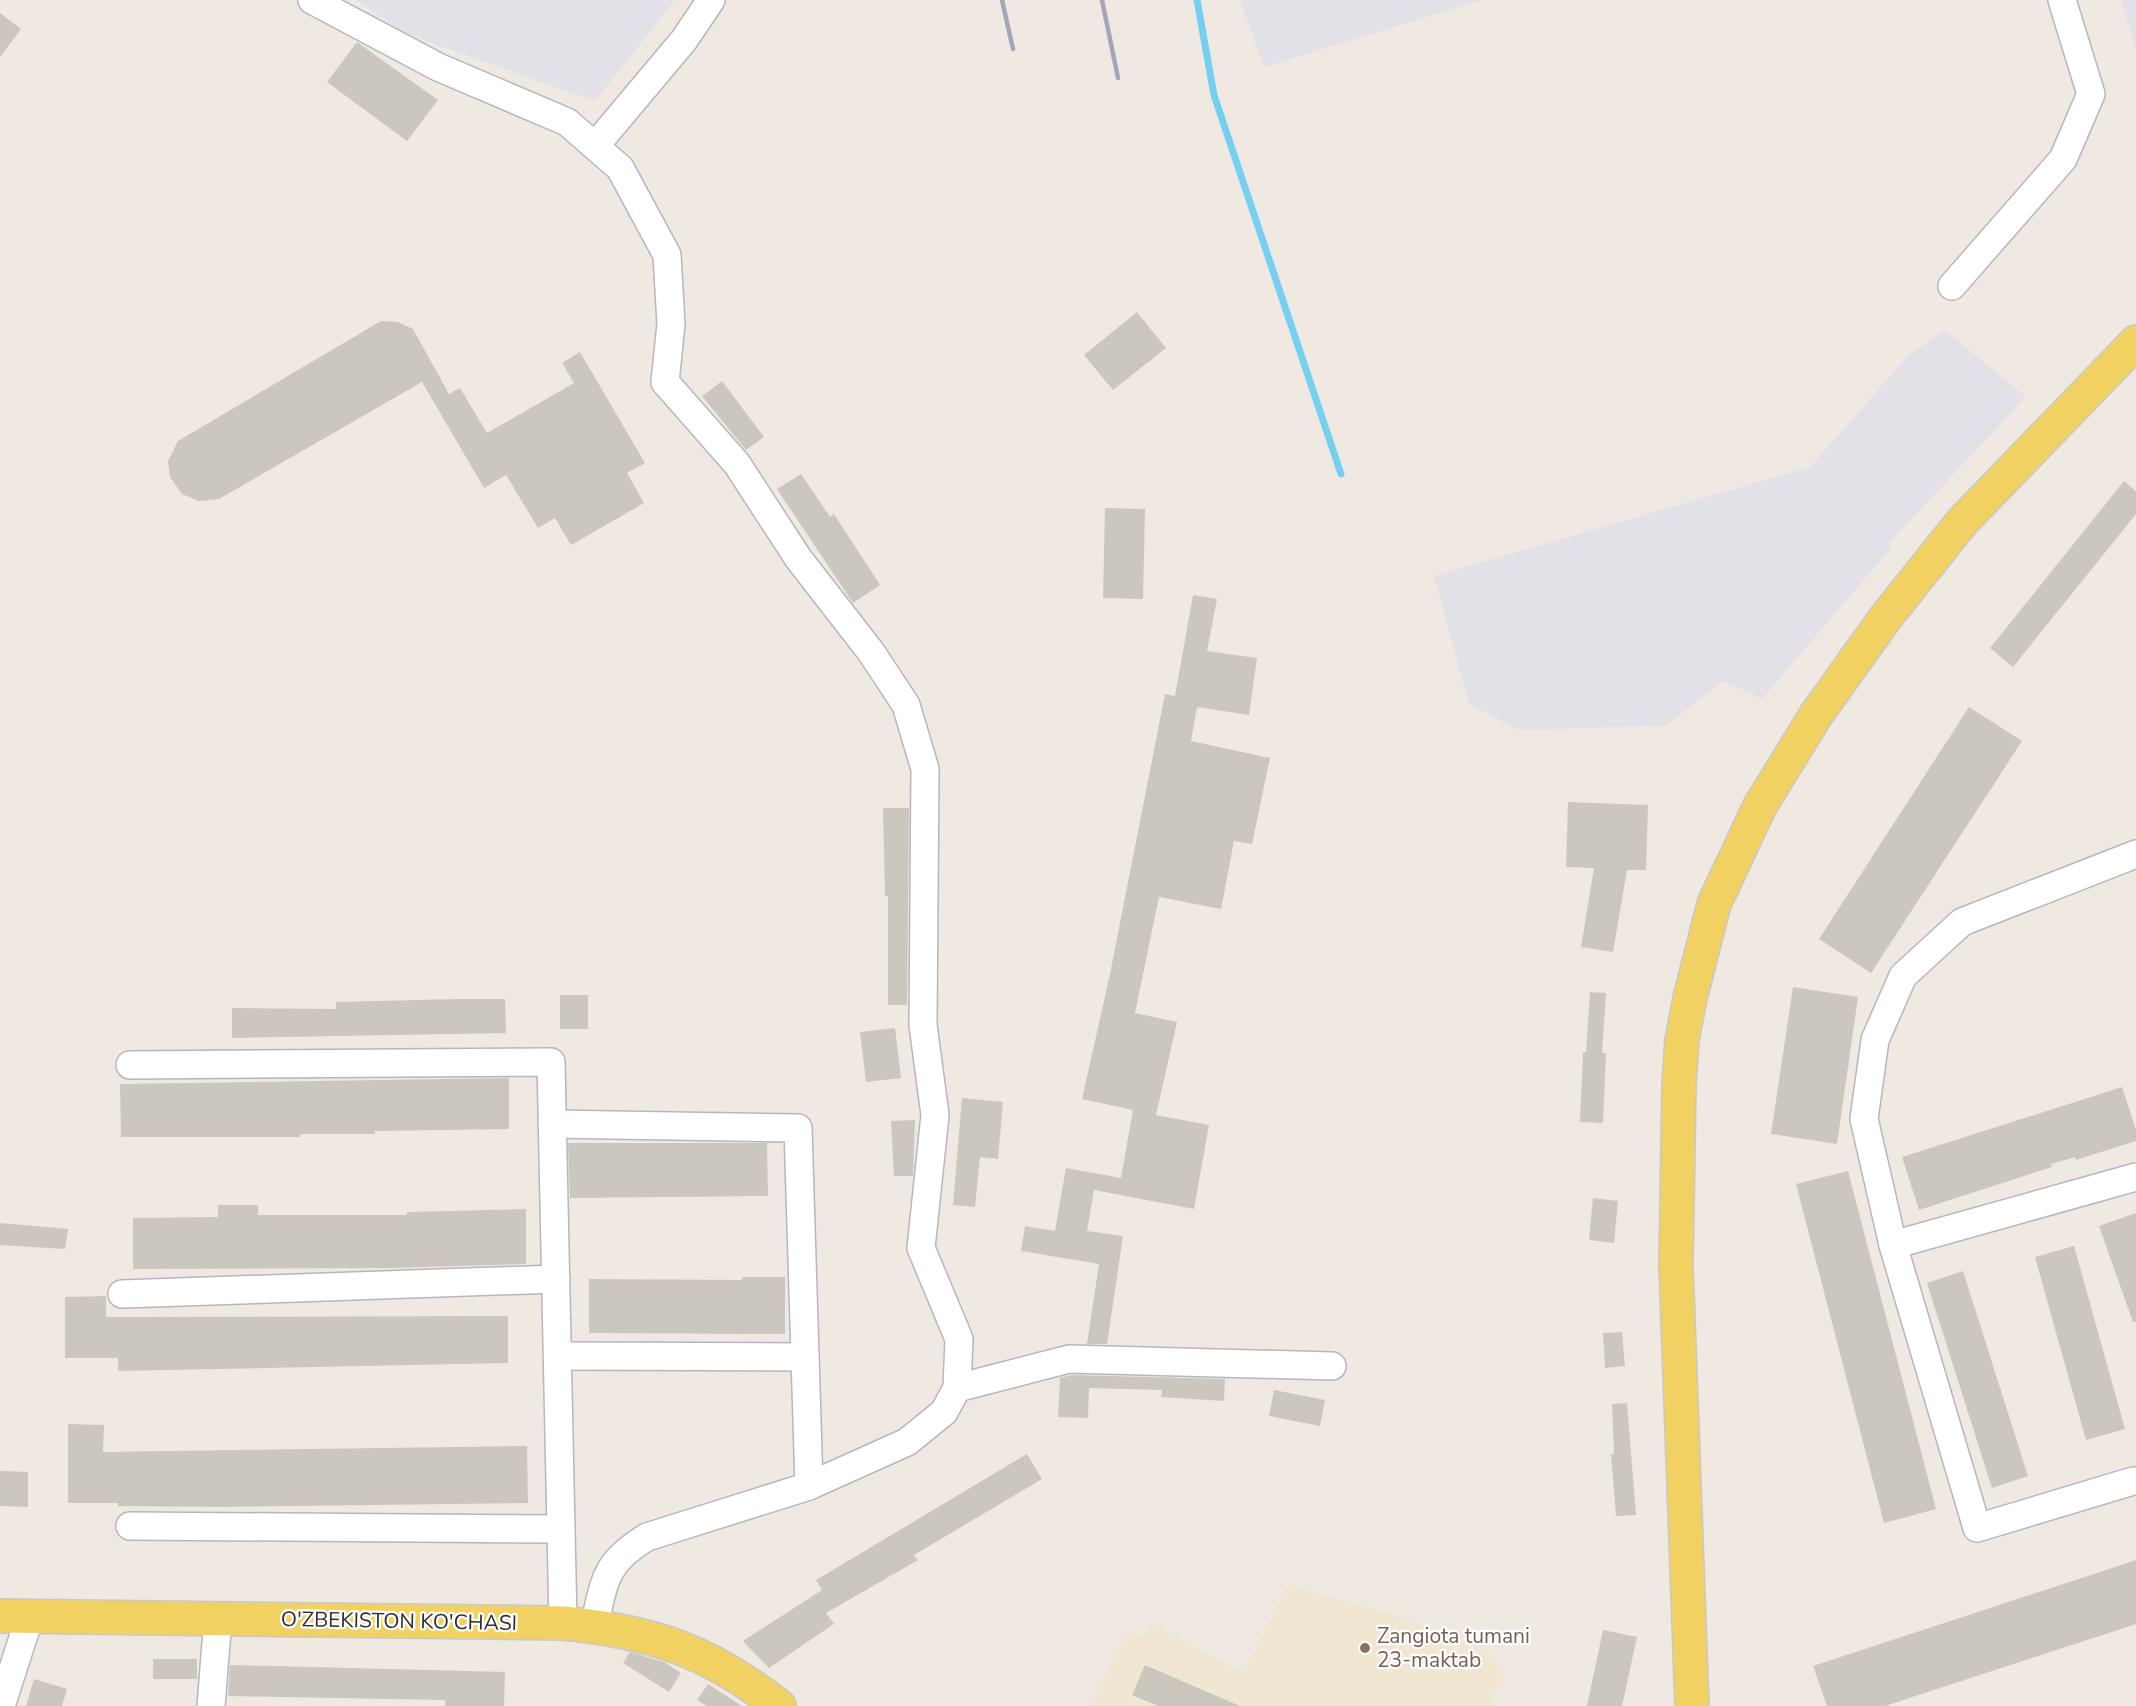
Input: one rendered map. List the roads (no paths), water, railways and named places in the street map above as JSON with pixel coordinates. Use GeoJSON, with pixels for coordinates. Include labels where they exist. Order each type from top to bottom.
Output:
{"type":"FeatureCollection","features":[{"type":"Feature","properties":{"kind":"main road"},"geometry":{"type":"LineString","coordinates":[[1692,1706],[1676,1265],[1679,1083],[1682,1040],[1690,998],[1714,904],[1760,806],[1816,715],[1886,617],[1962,522],[2136,342]]}},
{"type":"Feature","properties":{"kind":"main road","name":"O'ZBEKISTON KO'CHASI"},"geometry":{"type":"LineString","coordinates":[[15,1616],[579,1624],[635,1632],[673,1644],[714,1663],[752,1685],[779,1706]]}},
{"type":"Feature","properties":{"kind":"street"},"geometry":{"type":"LineString","coordinates":[[312,0],[438,67],[567,122],[620,168],[667,255],[671,324],[665,382],[737,464],[798,558],[871,652],[906,705],[925,769],[923,1025],[935,1115],[921,1248],[959,1339],[957,1388],[944,1412],[907,1442],[808,1486],[647,1537],[626,1550],[607,1575],[579,1624]]}},
{"type":"Feature","properties":{"kind":"street"},"geometry":{"type":"LineString","coordinates":[[595,146],[684,40],[711,0]]}},
{"type":"Feature","properties":{"kind":"street"},"geometry":{"type":"LineString","coordinates":[[1952,286],[2063,159],[2091,94],[2062,0]]}},
{"type":"Feature","properties":{"kind":"street"},"geometry":{"type":"LineString","coordinates":[[2133,1481],[1977,1528],[1893,1245],[1864,1119],[1875,1040],[1903,976],[1962,922],[2136,854]]}},
{"type":"Feature","properties":{"kind":"street"},"geometry":{"type":"LineString","coordinates":[[130,1065],[551,1062],[561,1529],[579,1624]]}},
{"type":"Feature","properties":{"kind":"street"},"geometry":{"type":"LineString","coordinates":[[552,1124],[798,1128],[808,1486]]}},
{"type":"Feature","properties":{"kind":"street"},"geometry":{"type":"LineString","coordinates":[[1893,1245],[2136,1177]]}},
{"type":"Feature","properties":{"kind":"street"},"geometry":{"type":"LineString","coordinates":[[122,1294],[556,1279]]}},
{"type":"Feature","properties":{"kind":"street"},"geometry":{"type":"LineString","coordinates":[[558,1356],[805,1357]]}},
{"type":"Feature","properties":{"kind":"street"},"geometry":{"type":"LineString","coordinates":[[957,1388],[1069,1359],[1332,1366]]}},
{"type":"Feature","properties":{"kind":"street"},"geometry":{"type":"LineString","coordinates":[[130,1526],[561,1529]]}},
{"type":"Feature","properties":{"kind":"street"},"geometry":{"type":"LineString","coordinates":[[1,1706],[15,1616]]}},
{"type":"Feature","properties":{"kind":"street"},"geometry":{"type":"LineString","coordinates":[[211,1706],[218,1618]]}},
{"type":"Feature","properties":{"kind":"waterway"},"geometry":{"type":"LineString","coordinates":[[1197,0],[1214,95],[1341,474]]}},
{"type":"Feature","properties":{"kind":"railway"},"geometry":{"type":"LineString","coordinates":[[1002,0],[1013,49]]}},
{"type":"Feature","properties":{"kind":"railway"},"geometry":{"type":"LineString","coordinates":[[1102,0],[1118,78]]}},
{"type":"Feature","properties":{"kind":"place","name":"Zangiota tumani 23-maktab"},"geometry":{"type":"Point","coordinates":[1365,1648]}}]}
